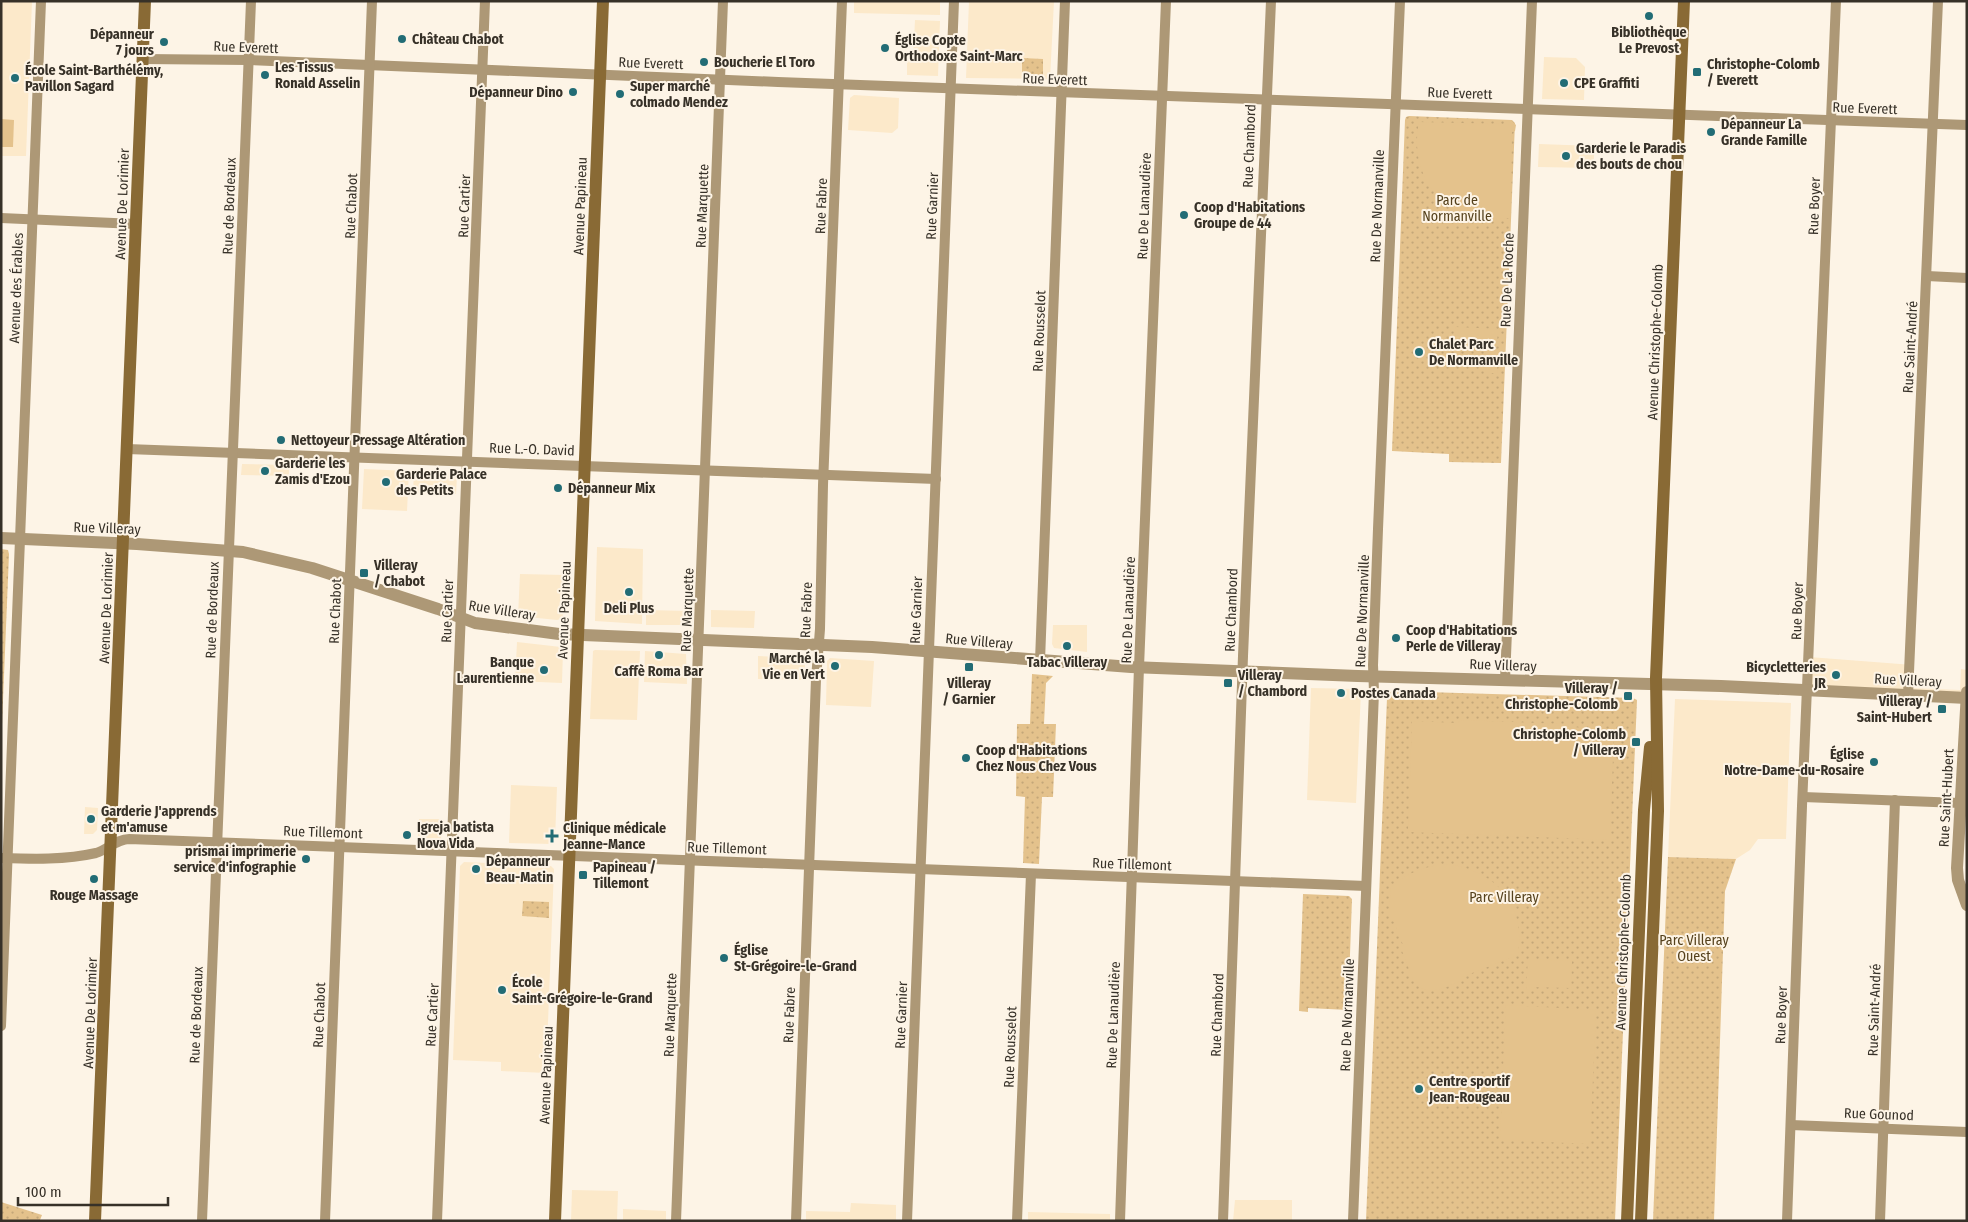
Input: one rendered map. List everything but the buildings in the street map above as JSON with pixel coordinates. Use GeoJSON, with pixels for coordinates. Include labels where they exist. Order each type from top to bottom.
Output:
{"type":"FeatureCollection","features":[{"type":"Feature","properties":{"kind":"main road","name":"Avenue De Lorimier"},"geometry":{"type":"LineString","coordinates":[[97,1219],[145,1]]}},
{"type":"Feature","properties":{"kind":"main road","name":"Avenue Papineau"},"geometry":{"type":"LineString","coordinates":[[555,1221],[603,1]]}},
{"type":"Feature","properties":{"kind":"main road","name":"Avenue Christophe-Colomb"},"geometry":{"type":"LineString","coordinates":[[1627,1221],[1644,810],[1656,685],[1684,1]]}},
{"type":"Feature","properties":{"kind":"main road","name":"Avenue Christophe-Colomb"},"geometry":{"type":"LineString","coordinates":[[1641,1221],[1658,811],[1656,685]]}},
{"type":"Feature","properties":{"kind":"street","name":"Avenue des Érables"},"geometry":{"type":"LineString","coordinates":[[1,1026],[5,858],[20,539],[41,1]]}},
{"type":"Feature","properties":{"kind":"street","name":"Rue de Bordeaux"},"geometry":{"type":"LineString","coordinates":[[202,1221],[250,1]]}},
{"type":"Feature","properties":{"kind":"street","name":"Rue Chabot"},"geometry":{"type":"LineString","coordinates":[[324,1221],[372,1]]}},
{"type":"Feature","properties":{"kind":"street","name":"Rue Cartier"},"geometry":{"type":"LineString","coordinates":[[437,1221],[485,1]]}},
{"type":"Feature","properties":{"kind":"street","name":"Rue Marquette"},"geometry":{"type":"LineString","coordinates":[[676,1221],[723,1]]}},
{"type":"Feature","properties":{"kind":"street","name":"Rue Fabre"},"geometry":{"type":"LineString","coordinates":[[796,1221],[842,1]]}},
{"type":"Feature","properties":{"kind":"street","name":"Rue Garnier"},"geometry":{"type":"LineString","coordinates":[[907,1221],[954,1]]}},
{"type":"Feature","properties":{"kind":"street","name":"Rue Rousselot"},"geometry":{"type":"LineString","coordinates":[[1040,661],[1065,1]]}},
{"type":"Feature","properties":{"kind":"street","name":"Rue De Lanaudière"},"geometry":{"type":"LineString","coordinates":[[1120,1221],[1139,668],[1166,1]]}},
{"type":"Feature","properties":{"kind":"street","name":"Rue Chambord"},"geometry":{"type":"LineString","coordinates":[[1223,1221],[1242,672],[1270,1]]}},
{"type":"Feature","properties":{"kind":"street","name":"Rue De Normanville"},"geometry":{"type":"LineString","coordinates":[[1353,1221],[1400,1]]}},
{"type":"Feature","properties":{"kind":"street","name":"Rue De La Roche"},"geometry":{"type":"LineString","coordinates":[[1505,681],[1532,1]]}},
{"type":"Feature","properties":{"kind":"street","name":"Rue Boyer"},"geometry":{"type":"LineString","coordinates":[[1787,1221],[1836,1]]}},
{"type":"Feature","properties":{"kind":"street","name":"Rue Saint-André"},"geometry":{"type":"LineString","coordinates":[[1908,695],[1938,1]]}},
{"type":"Feature","properties":{"kind":"street","name":"Rue Everett"},"geometry":{"type":"LineString","coordinates":[[143,58],[248,60],[950,89],[1967,125]]}},
{"type":"Feature","properties":{"kind":"street"},"geometry":{"type":"LineString","coordinates":[[1,218],[136,224]]}},
{"type":"Feature","properties":{"kind":"street"},"geometry":{"type":"LineString","coordinates":[[1927,276],[1967,278]]}},
{"type":"Feature","properties":{"kind":"street","name":"Rue L.-O. David"},"geometry":{"type":"LineString","coordinates":[[127,449],[233,451],[936,479]]}},
{"type":"Feature","properties":{"kind":"street","name":"Rue Villeray"},"geometry":{"type":"LineString","coordinates":[[1,538],[228,550],[289,562],[350,580],[479,624],[578,635],[818,645],[1139,668],[1808,690],[1967,698]]}},
{"type":"Feature","properties":{"kind":"street","name":"Rue Saint-Hubert"},"geometry":{"type":"LineString","coordinates":[[1967,692],[1960,803],[1962,861],[1958,880],[1967,905]]}},
{"type":"Feature","properties":{"kind":"street"},"geometry":{"type":"LineString","coordinates":[[1803,797],[1960,803]]}},
{"type":"Feature","properties":{"kind":"street","name":"Rue Saint-André"},"geometry":{"type":"LineString","coordinates":[[1880,1221],[1895,800]]}},
{"type":"Feature","properties":{"kind":"street","name":"Rue Tillemont"},"geometry":{"type":"LineString","coordinates":[[5,858],[69,857],[98,852],[124,839],[1366,886]]}},
{"type":"Feature","properties":{"kind":"street","name":"Rue Rousselot"},"geometry":{"type":"LineString","coordinates":[[1018,1221],[1031,874]]}},
{"type":"Feature","properties":{"kind":"street","name":"Rue Gounod"},"geometry":{"type":"LineString","coordinates":[[1791,1125],[1967,1132]]}},
{"type":"Feature","properties":{"kind":"shaded area","name":"École Saint-Barthélémy, Pavillon Sagard"},"geometry":{"type":"Polygon","coordinates":[[[1,1],[32,1],[26,156],[1,156],[1,1]]]}},
{"type":"Feature","properties":{"kind":"shaded area"},"geometry":{"type":"Polygon","coordinates":[[[854,1],[940,1],[940,15],[854,13],[854,1]]]}},
{"type":"Feature","properties":{"kind":"shaded area"},"geometry":{"type":"Polygon","coordinates":[[[969,1],[1054,1],[1050,79],[966,78],[969,1]]]}},
{"type":"Feature","properties":{"kind":"shaded area"},"geometry":{"type":"Polygon","coordinates":[[[915,20],[940,21],[938,76],[907,75],[907,60],[913,60],[915,20]]]}},
{"type":"Feature","properties":{"kind":"shaded area","name":"CPE Graffiti"},"geometry":{"type":"Polygon","coordinates":[[[1544,57],[1576,58],[1585,67],[1584,100],[1542,99],[1544,57]]]}},
{"type":"Feature","properties":{"kind":"shaded area"},"geometry":{"type":"Polygon","coordinates":[[[854,95],[899,98],[898,128],[892,133],[848,130],[850,98],[854,95]]]}},
{"type":"Feature","properties":{"kind":"shaded area","name":"Garderie le Paradis des bouts de chou"},"geometry":{"type":"Polygon","coordinates":[[[1539,144],[1595,146],[1593,168],[1538,167],[1539,144]]]}},
{"type":"Feature","properties":{"kind":"shaded area","name":"Garderie les Zamis d'Ezou"},"geometry":{"type":"Polygon","coordinates":[[[242,464],[289,465],[289,476],[241,475],[242,464]]]}},
{"type":"Feature","properties":{"kind":"shaded area","name":"Garderie Palace des Petits"},"geometry":{"type":"Polygon","coordinates":[[[364,469],[409,471],[407,511],[362,509],[364,469]]]}},
{"type":"Feature","properties":{"kind":"shaded area"},"geometry":{"type":"Polygon","coordinates":[[[414,471],[455,473],[457,476],[456,494],[413,493],[414,471]]]}},
{"type":"Feature","properties":{"kind":"shaded area"},"geometry":{"type":"Polygon","coordinates":[[[597,547],[643,549],[642,624],[595,621],[597,547]]]}},
{"type":"Feature","properties":{"kind":"shaded area"},"geometry":{"type":"Polygon","coordinates":[[[520,574],[565,575],[563,616],[561,619],[518,616],[520,574]]]}},
{"type":"Feature","properties":{"kind":"shaded area"},"geometry":{"type":"Polygon","coordinates":[[[646,610],[689,611],[689,625],[646,625],[646,610]]]}},
{"type":"Feature","properties":{"kind":"shaded area"},"geometry":{"type":"Polygon","coordinates":[[[711,610],[755,611],[754,628],[711,627],[711,610]]]}},
{"type":"Feature","properties":{"kind":"shaded area"},"geometry":{"type":"Polygon","coordinates":[[[1053,625],[1087,625],[1087,652],[1054,648],[1052,644],[1053,625]]]}},
{"type":"Feature","properties":{"kind":"shaded area","name":"Banque Laurentienne"},"geometry":{"type":"Polygon","coordinates":[[[517,642],[561,647],[563,650],[562,683],[515,681],[517,642]]]}},
{"type":"Feature","properties":{"kind":"shaded area"},"geometry":{"type":"Polygon","coordinates":[[[593,651],[640,651],[637,720],[590,719],[593,651]]]}},
{"type":"Feature","properties":{"kind":"shaded area"},"geometry":{"type":"Polygon","coordinates":[[[645,651],[686,654],[687,684],[644,682],[645,651]]]}},
{"type":"Feature","properties":{"kind":"shaded area"},"geometry":{"type":"Polygon","coordinates":[[[758,656],[805,658],[805,680],[758,679],[758,656]]]}},
{"type":"Feature","properties":{"kind":"shaded area"},"geometry":{"type":"Polygon","coordinates":[[[1809,657],[1913,665],[1912,688],[1960,690],[1961,669],[1967,670],[1967,737],[1966,698],[1808,690],[1809,657]]]}},
{"type":"Feature","properties":{"kind":"shaded area"},"geometry":{"type":"Polygon","coordinates":[[[830,658],[874,661],[871,707],[826,705],[827,661],[830,658]]]}},
{"type":"Feature","properties":{"kind":"shaded area"},"geometry":{"type":"Polygon","coordinates":[[[1311,688],[1359,689],[1361,691],[1356,803],[1307,800],[1311,688]]]}},
{"type":"Feature","properties":{"kind":"shaded area"},"geometry":{"type":"Polygon","coordinates":[[[1675,699],[1791,703],[1786,839],[1758,839],[1750,850],[1736,859],[1668,857],[1675,699]]]}},
{"type":"Feature","properties":{"kind":"shaded area"},"geometry":{"type":"Polygon","coordinates":[[[511,785],[557,787],[555,840],[552,844],[509,843],[511,785]]]}},
{"type":"Feature","properties":{"kind":"shaded area","name":"Garderie J'apprends et m'amuse"},"geometry":{"type":"Polygon","coordinates":[[[85,807],[98,808],[97,830],[93,834],[84,834],[85,807]]]}},
{"type":"Feature","properties":{"kind":"shaded area"},"geometry":{"type":"Polygon","coordinates":[[[419,819],[442,819],[441,839],[418,838],[419,819]]]}},
{"type":"Feature","properties":{"kind":"shaded area","name":"École Saint-Grégoire-le-Grand"},"geometry":{"type":"Polygon","coordinates":[[[464,862],[551,866],[554,869],[546,1073],[501,1071],[501,1062],[453,1060],[460,866],[464,862]]]}},
{"type":"Feature","properties":{"kind":"shaded area"},"geometry":{"type":"Polygon","coordinates":[[[572,1190],[618,1191],[617,1221],[571,1221],[572,1190]]]}},
{"type":"Feature","properties":{"kind":"shaded area"},"geometry":{"type":"Polygon","coordinates":[[[1235,1200],[1292,1200],[1292,1221],[1233,1221],[1235,1200]]]}},
{"type":"Feature","properties":{"kind":"shaded area"},"geometry":{"type":"Polygon","coordinates":[[[851,1203],[896,1205],[896,1221],[806,1221],[806,1211],[850,1212],[851,1203]]]}},
{"type":"Feature","properties":{"kind":"shaded area"},"geometry":{"type":"Polygon","coordinates":[[[623,1209],[666,1211],[666,1221],[623,1221],[623,1209]]]}},
{"type":"Feature","properties":{"kind":"shaded area"},"geometry":{"type":"Polygon","coordinates":[[[1028,1212],[1110,1214],[1110,1221],[1028,1221],[1028,1212]]]}},
{"type":"Feature","properties":{"kind":"green space"},"geometry":{"type":"Polygon","coordinates":[[[1022,58],[1043,59],[1043,76],[1022,75],[1022,58]]]}},
{"type":"Feature","properties":{"kind":"green space","name":"Parc de Normanville"},"geometry":{"type":"Polygon","coordinates":[[[1409,116],[1512,120],[1515,123],[1501,463],[1449,462],[1449,454],[1392,451],[1405,120],[1409,116]]]}},
{"type":"Feature","properties":{"kind":"green space"},"geometry":{"type":"Polygon","coordinates":[[[1,119],[14,120],[13,147],[1,147],[1,119]]]}},
{"type":"Feature","properties":{"kind":"green space"},"geometry":{"type":"Polygon","coordinates":[[[1505,120],[1511,120],[1516,125],[1515,131],[1512,132],[1510,218],[1488,219],[1469,215],[1452,207],[1438,195],[1427,181],[1420,163],[1417,143],[1419,122],[1504,124],[1505,120]]]}},
{"type":"Feature","properties":{"kind":"green space"},"geometry":{"type":"Polygon","coordinates":[[[1456,327],[1498,329],[1497,342],[1455,341],[1456,327]]]}},
{"type":"Feature","properties":{"kind":"green space"},"geometry":{"type":"Polygon","coordinates":[[[1486,350],[1498,350],[1497,373],[1485,373],[1486,350]]]}},
{"type":"Feature","properties":{"kind":"green space"},"geometry":{"type":"Polygon","coordinates":[[[1,549],[8,550],[9,554],[1,749],[1,549]]]}},
{"type":"Feature","properties":{"kind":"green space"},"geometry":{"type":"Polygon","coordinates":[[[1032,674],[1053,676],[1046,683],[1044,724],[1056,724],[1053,797],[1042,797],[1039,864],[1023,863],[1025,797],[1016,796],[1017,724],[1030,724],[1032,674]]]}},
{"type":"Feature","properties":{"kind":"green space","name":"Parc Villeray"},"geometry":{"type":"Polygon","coordinates":[[[1388,692],[1633,698],[1637,700],[1615,1221],[1366,1221],[1387,698],[1388,692]]]}},
{"type":"Feature","properties":{"kind":"green space"},"geometry":{"type":"Polygon","coordinates":[[[1461,720],[1566,724],[1569,727],[1614,729],[1610,840],[1408,832],[1412,721],[1457,723],[1461,720]]]}},
{"type":"Feature","properties":{"kind":"green space","name":"Parc Villeray Ouest"},"geometry":{"type":"Polygon","coordinates":[[[1668,857],[1736,859],[1725,891],[1714,1221],[1653,1221],[1668,857]]]}},
{"type":"Feature","properties":{"kind":"green space"},"geometry":{"type":"Polygon","coordinates":[[[1448,864],[1481,874],[1504,893],[1512,906],[1517,920],[1519,937],[1518,955],[1462,977],[1463,980],[1446,987],[1430,990],[1419,987],[1416,979],[1413,979],[1402,951],[1405,950],[1389,910],[1391,887],[1404,877],[1417,871],[1432,866],[1448,864]]]}},
{"type":"Feature","properties":{"kind":"green space"},"geometry":{"type":"Polygon","coordinates":[[[1303,894],[1349,896],[1352,899],[1348,1010],[1308,1008],[1308,1012],[1299,1011],[1303,894]]]}},
{"type":"Feature","properties":{"kind":"green space"},"geometry":{"type":"Polygon","coordinates":[[[523,901],[549,902],[549,918],[522,916],[523,901]]]}},
{"type":"Feature","properties":{"kind":"green space"},"geometry":{"type":"Polygon","coordinates":[[[1528,959],[1572,961],[1571,988],[1530,987],[1530,989],[1526,989],[1528,959]]]}},
{"type":"Feature","properties":{"kind":"green space"},"geometry":{"type":"Polygon","coordinates":[[[1506,1005],[1596,1010],[1590,1144],[1500,1140],[1506,1005]]]}},
{"type":"Feature","properties":{"kind":"green space"},"geometry":{"type":"Polygon","coordinates":[[[1,1202],[42,1215],[40,1220],[1,1220],[1,1202]]]}},
{"type":"Feature","properties":{"kind":"place","name":"Bibliothèque Le Prevost"},"geometry":{"type":"Point","coordinates":[1649,16]}},
{"type":"Feature","properties":{"kind":"place","name":"Château Chabot"},"geometry":{"type":"Point","coordinates":[402,39]}},
{"type":"Feature","properties":{"kind":"place","name":"Dépanneur 7 jours"},"geometry":{"type":"Point","coordinates":[164,42]}},
{"type":"Feature","properties":{"kind":"place","name":"Église Copte Orthodoxe Saint-Marc"},"geometry":{"type":"Point","coordinates":[885,48]}},
{"type":"Feature","properties":{"kind":"place","name":"Boucherie El Toro"},"geometry":{"type":"Point","coordinates":[704,62]}},
{"type":"Feature","properties":{"kind":"place","name":"Christophe-Colomb / Everett"},"geometry":{"type":"Point","coordinates":[1697,72]}},
{"type":"Feature","properties":{"kind":"place","name":"Les Tissus Ronald Asselin"},"geometry":{"type":"Point","coordinates":[265,75]}},
{"type":"Feature","properties":{"kind":"place","name":"École Saint-Barthélémy, Pavillon Sagard"},"geometry":{"type":"Point","coordinates":[15,78]}},
{"type":"Feature","properties":{"kind":"place","name":"CPE Graffiti"},"geometry":{"type":"Point","coordinates":[1564,83]}},
{"type":"Feature","properties":{"kind":"place","name":"Dépanneur Dino"},"geometry":{"type":"Point","coordinates":[573,92]}},
{"type":"Feature","properties":{"kind":"place","name":"Super marché colmado Mendez"},"geometry":{"type":"Point","coordinates":[620,94]}},
{"type":"Feature","properties":{"kind":"place","name":"Dépanneur La Grande Famille"},"geometry":{"type":"Point","coordinates":[1711,132]}},
{"type":"Feature","properties":{"kind":"place","name":"Garderie le Paradis des bouts de chou"},"geometry":{"type":"Point","coordinates":[1566,156]}},
{"type":"Feature","properties":{"kind":"place","name":"Coop d'Habitations Groupe de 44"},"geometry":{"type":"Point","coordinates":[1184,215]}},
{"type":"Feature","properties":{"kind":"place","name":"Chalet Parc De Normanville"},"geometry":{"type":"Point","coordinates":[1419,352]}},
{"type":"Feature","properties":{"kind":"place","name":"Nettoyeur Pressage Altération"},"geometry":{"type":"Point","coordinates":[281,440]}},
{"type":"Feature","properties":{"kind":"place","name":"Garderie les Zamis d'Ezou"},"geometry":{"type":"Point","coordinates":[265,471]}},
{"type":"Feature","properties":{"kind":"place","name":"Garderie Palace des Petits"},"geometry":{"type":"Point","coordinates":[386,482]}},
{"type":"Feature","properties":{"kind":"place","name":"Dépanneur Mix"},"geometry":{"type":"Point","coordinates":[558,488]}},
{"type":"Feature","properties":{"kind":"place","name":"Villeray / Chabot"},"geometry":{"type":"Point","coordinates":[364,573]}},
{"type":"Feature","properties":{"kind":"place","name":"Deli Plus"},"geometry":{"type":"Point","coordinates":[629,592]}},
{"type":"Feature","properties":{"kind":"place","name":"Coop d'Habitations Perle de Villeray"},"geometry":{"type":"Point","coordinates":[1396,638]}},
{"type":"Feature","properties":{"kind":"place","name":"Tabac Villeray"},"geometry":{"type":"Point","coordinates":[1067,646]}},
{"type":"Feature","properties":{"kind":"place","name":"Caffè Roma Bar"},"geometry":{"type":"Point","coordinates":[659,655]}},
{"type":"Feature","properties":{"kind":"place","name":"Marché la Vie en Vert"},"geometry":{"type":"Point","coordinates":[835,666]}},
{"type":"Feature","properties":{"kind":"place","name":"Villeray / Garnier"},"geometry":{"type":"Point","coordinates":[969,667]}},
{"type":"Feature","properties":{"kind":"place","name":"Banque Laurentienne"},"geometry":{"type":"Point","coordinates":[544,670]}},
{"type":"Feature","properties":{"kind":"place","name":"Bicycletteries JR"},"geometry":{"type":"Point","coordinates":[1836,675]}},
{"type":"Feature","properties":{"kind":"place","name":"Villeray / Chambord"},"geometry":{"type":"Point","coordinates":[1228,683]}},
{"type":"Feature","properties":{"kind":"place","name":"Postes Canada"},"geometry":{"type":"Point","coordinates":[1341,693]}},
{"type":"Feature","properties":{"kind":"place","name":"Villeray / Christophe-Colomb"},"geometry":{"type":"Point","coordinates":[1628,696]}},
{"type":"Feature","properties":{"kind":"place","name":"Villeray / Saint-Hubert"},"geometry":{"type":"Point","coordinates":[1942,709]}},
{"type":"Feature","properties":{"kind":"place","name":"Christophe-Colomb / Villeray"},"geometry":{"type":"Point","coordinates":[1636,742]}},
{"type":"Feature","properties":{"kind":"place","name":"Coop d'Habitations Chez Nous Chez Vous"},"geometry":{"type":"Point","coordinates":[966,758]}},
{"type":"Feature","properties":{"kind":"place","name":"Église Notre-Dame-du-Rosaire"},"geometry":{"type":"Point","coordinates":[1874,762]}},
{"type":"Feature","properties":{"kind":"place","name":"Garderie J'apprends et m'amuse"},"geometry":{"type":"Point","coordinates":[91,819]}},
{"type":"Feature","properties":{"kind":"place","name":"Igreja batista Nova Vida"},"geometry":{"type":"Point","coordinates":[407,835]}},
{"type":"Feature","properties":{"kind":"place","name":"Clinique médicale Jeanne-Mance"},"geometry":{"type":"Point","coordinates":[552,836]}},
{"type":"Feature","properties":{"kind":"place","name":"prismai imprimerie service d'infographie"},"geometry":{"type":"Point","coordinates":[306,859]}},
{"type":"Feature","properties":{"kind":"place","name":"Dépanneur Beau-Matin"},"geometry":{"type":"Point","coordinates":[476,869]}},
{"type":"Feature","properties":{"kind":"place","name":"Papineau / Tillemont"},"geometry":{"type":"Point","coordinates":[583,875]}},
{"type":"Feature","properties":{"kind":"place","name":"Rouge Massage"},"geometry":{"type":"Point","coordinates":[94,879]}},
{"type":"Feature","properties":{"kind":"place","name":"Église St-Grégoire-le-Grand"},"geometry":{"type":"Point","coordinates":[724,958]}},
{"type":"Feature","properties":{"kind":"place","name":"École Saint-Grégoire-le-Grand"},"geometry":{"type":"Point","coordinates":[502,990]}},
{"type":"Feature","properties":{"kind":"place","name":"Centre sportif Jean-Rougeau"},"geometry":{"type":"Point","coordinates":[1419,1089]}}]}
